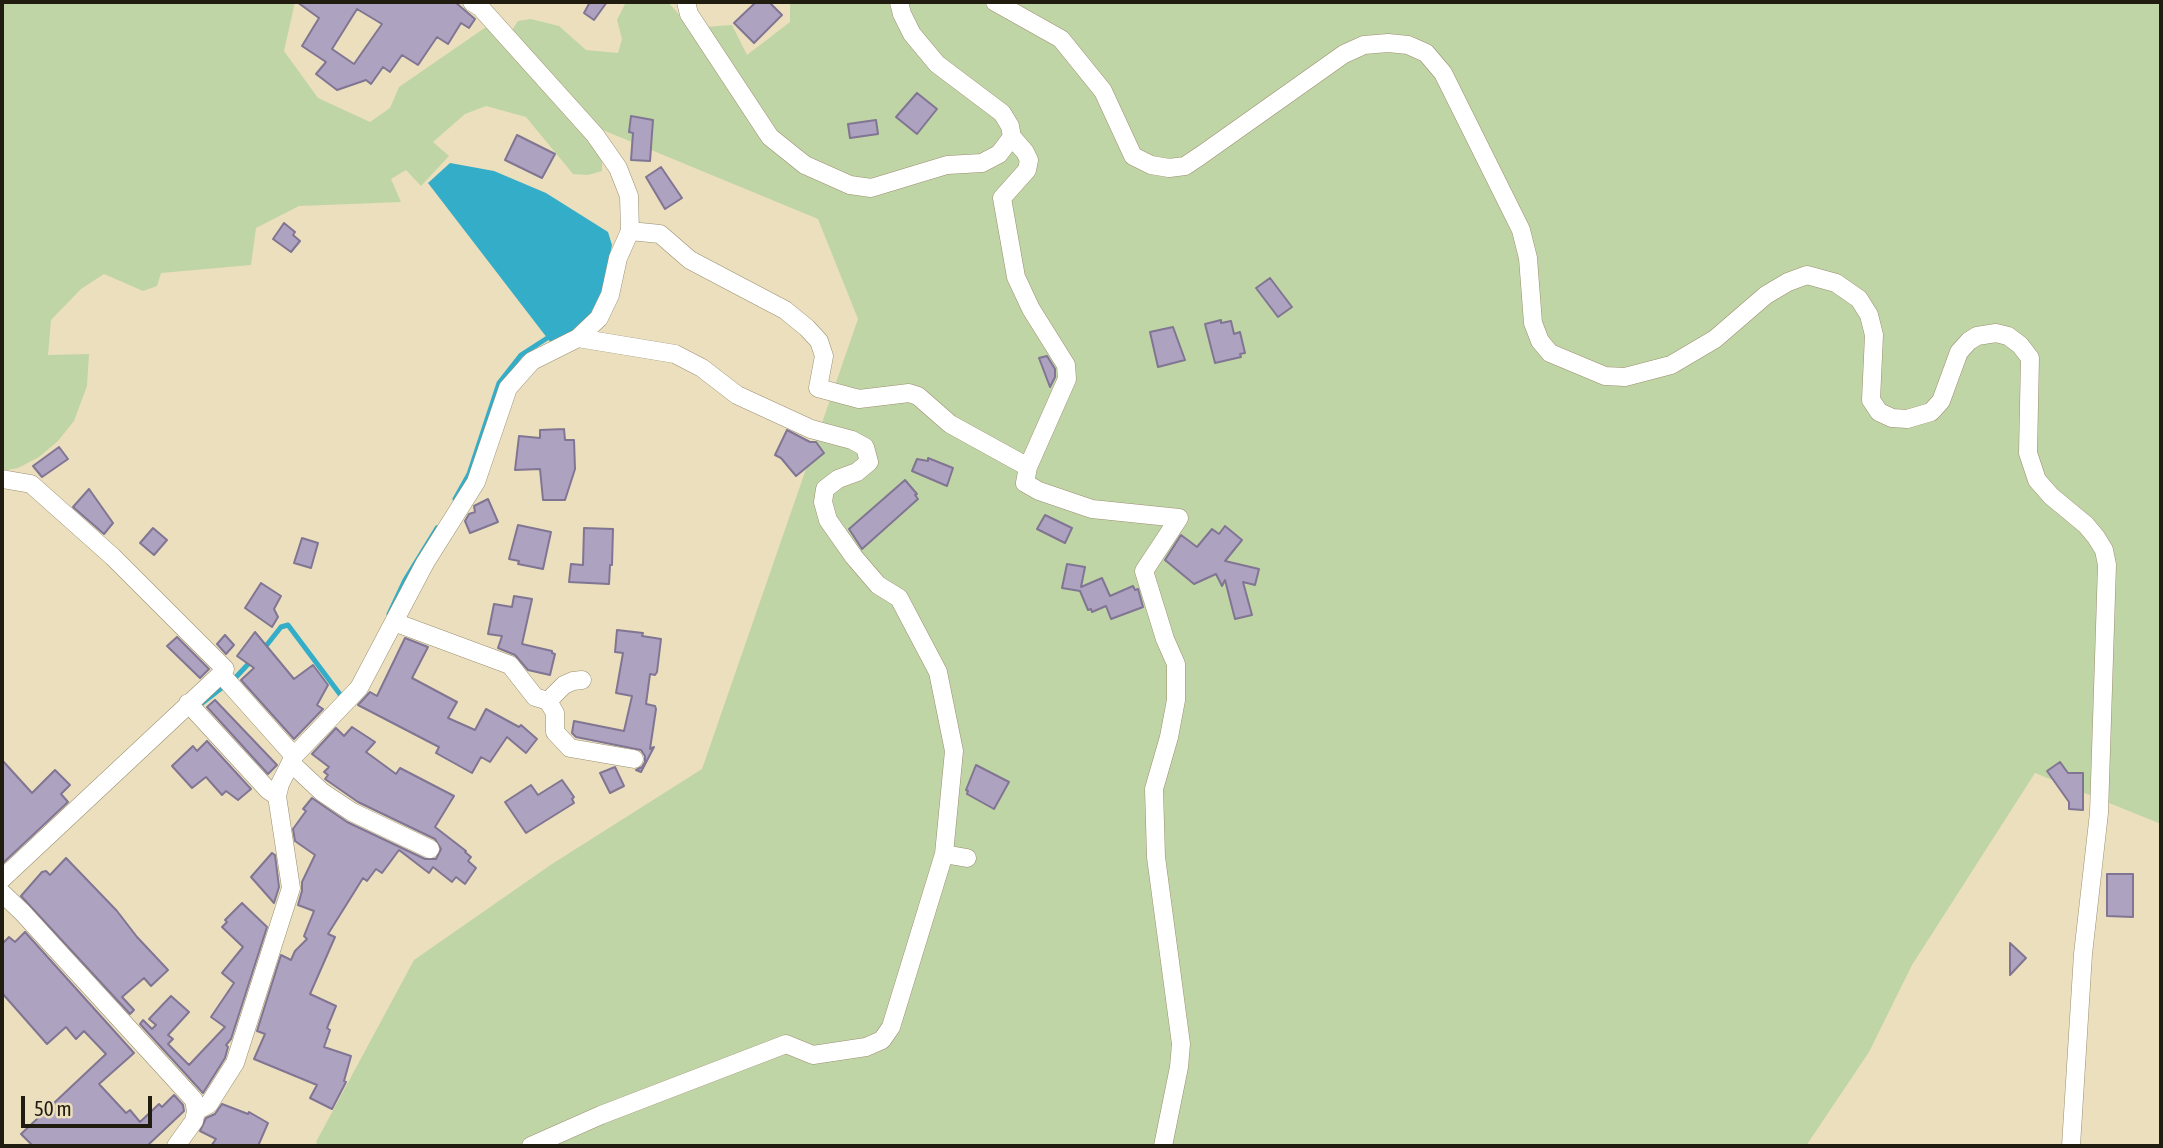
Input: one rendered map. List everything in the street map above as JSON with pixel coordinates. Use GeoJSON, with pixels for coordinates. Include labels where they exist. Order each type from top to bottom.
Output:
{"type":"FeatureCollection","features":[{"type":"Feature","properties":{"kind":"street"},"geometry":{"type":"LineString","coordinates":[[196,1111],[209,1104],[235,1063],[291,888],[278,796],[280,784],[293,760],[359,688],[425,563],[476,482],[508,388],[532,361],[579,338],[599,318],[610,295],[618,258],[630,230],[629,196],[618,168],[603,146],[567,101],[480,7],[472,2]]}},
{"type":"Feature","properties":{"kind":"street"},"geometry":{"type":"LineString","coordinates":[[686,2],[689,14],[770,137],[806,164],[850,185],[871,188],[947,165],[982,163],[999,154],[1012,137]]}},
{"type":"Feature","properties":{"kind":"street"},"geometry":{"type":"LineString","coordinates":[[899,2],[912,34],[937,64],[1002,113],[1010,126],[1012,137],[1029,160],[1027,170],[1002,198],[1016,277],[1031,309],[1066,365],[1067,379],[1028,467],[1025,483],[1039,491],[1092,509],[1179,518],[1144,571],[1165,639],[1176,664],[1176,700],[1154,789],[1156,857],[1181,1044],[1163,1146]]}},
{"type":"Feature","properties":{"kind":"street"},"geometry":{"type":"LineString","coordinates":[[995,2],[1061,39],[1103,91],[1133,156],[1151,165],[1168,168],[1185,166],[1344,54],[1364,45],[1408,45],[1426,53],[1443,73],[1521,230],[1528,258],[1533,323],[1540,341],[1550,353],[1605,376],[1625,377],[1671,365],[1714,339],[1766,295],[1807,275],[1836,283],[1859,299],[1869,315],[1874,335],[1871,400],[1879,412],[1892,418],[1906,419],[1931,412],[1941,401],[1959,352],[1977,336],[1996,333],[2008,336],[2020,345],[2029,358],[2031,374],[2028,453],[2037,480],[2096,537],[2104,550],[2107,565],[2099,813],[2082,954],[2071,1146]]}},
{"type":"Feature","properties":{"kind":"street"},"geometry":{"type":"LineString","coordinates":[[630,230],[660,234],[690,260],[785,310],[807,328],[819,341],[824,356],[818,388],[859,399],[909,393],[918,396],[950,424],[1028,467]]}},
{"type":"Feature","properties":{"kind":"street"},"geometry":{"type":"LineString","coordinates":[[531,1146],[601,1115],[786,1044],[813,1055],[866,1047],[882,1040],[891,1027],[944,855],[954,751],[938,672],[899,598],[878,585],[828,520],[823,502],[825,489],[838,479],[857,472],[869,462],[865,447],[852,440],[811,429],[737,396],[702,368],[675,354],[579,338]]}},
{"type":"Feature","properties":{"kind":"street"},"geometry":{"type":"LineString","coordinates":[[2,479],[31,484],[113,557],[225,669],[226,680],[322,792],[352,812],[430,849]]}},
{"type":"Feature","properties":{"kind":"street"},"geometry":{"type":"LineString","coordinates":[[394,622],[510,665],[535,697],[548,701],[555,713],[555,732],[570,748],[634,759]]}},
{"type":"Feature","properties":{"kind":"street"},"geometry":{"type":"LineString","coordinates":[[176,1146],[194,1121],[194,1100],[2,889],[226,680]]}},
{"type":"Feature","properties":{"kind":"street"},"geometry":{"type":"LineString","coordinates":[[548,701],[564,685],[582,680]]}},
{"type":"Feature","properties":{"kind":"street"},"geometry":{"type":"LineString","coordinates":[[193,708],[268,790],[278,796]]}},
{"type":"Feature","properties":{"kind":"street"},"geometry":{"type":"LineString","coordinates":[[944,855],[967,858]]}},
{"type":"Feature","properties":{"kind":"green space"},"geometry":{"type":"Polygon","coordinates":[[[2,2],[295,2],[284,51],[318,98],[370,122],[390,108],[399,87],[489,25],[583,130],[602,159],[602,171],[588,175],[573,174],[526,117],[486,106],[465,114],[433,142],[449,156],[421,186],[406,170],[391,179],[401,202],[299,206],[256,228],[251,265],[161,273],[157,286],[143,291],[104,274],[81,289],[51,320],[48,355],[89,354],[87,386],[74,421],[58,441],[39,457],[18,468],[2,471],[2,2]]]}},
{"type":"Feature","properties":{"kind":"green space"},"geometry":{"type":"Polygon","coordinates":[[[626,2],[668,2],[691,28],[732,25],[747,55],[790,22],[790,2],[2161,2],[2161,824],[2035,773],[1912,965],[1869,1052],[1806,1146],[318,1146],[316,1142],[414,960],[552,864],[702,769],[858,319],[818,219],[598,128],[510,33],[518,21],[531,19],[559,26],[586,50],[618,53],[622,39],[617,20],[626,2]]]}},
{"type":"Feature","properties":{"kind":"water"},"geometry":{"type":"Polygon","coordinates":[[[450,163],[494,171],[546,193],[608,232],[612,245],[602,291],[588,319],[571,333],[551,343],[428,183],[450,163]]]}},
{"type":"Feature","properties":{"kind":"building"},"geometry":{"type":"Polygon","coordinates":[[[297,2],[455,2],[475,19],[469,28],[461,23],[448,44],[437,37],[418,65],[402,55],[390,72],[383,67],[371,84],[366,80],[337,90],[316,74],[326,62],[302,46],[319,18],[297,2]],[[357,9],[332,49],[354,64],[382,24],[357,9]]]}},
{"type":"Feature","properties":{"kind":"building"},"geometry":{"type":"Polygon","coordinates":[[[590,2],[607,2],[594,20],[584,13],[590,2]]]}},
{"type":"Feature","properties":{"kind":"building"},"geometry":{"type":"Polygon","coordinates":[[[756,2],[769,2],[782,15],[754,43],[734,23],[756,2]]]}},
{"type":"Feature","properties":{"kind":"building"},"geometry":{"type":"Polygon","coordinates":[[[917,93],[937,109],[917,134],[896,117],[917,93]]]}},
{"type":"Feature","properties":{"kind":"building"},"geometry":{"type":"Polygon","coordinates":[[[631,116],[653,120],[650,161],[631,160],[631,116]]]}},
{"type":"Feature","properties":{"kind":"building"},"geometry":{"type":"Polygon","coordinates":[[[876,120],[878,134],[850,138],[848,124],[876,120]]]}},
{"type":"Feature","properties":{"kind":"building"},"geometry":{"type":"Polygon","coordinates":[[[517,135],[555,154],[542,178],[505,160],[517,135]]]}},
{"type":"Feature","properties":{"kind":"building"},"geometry":{"type":"Polygon","coordinates":[[[661,167],[682,198],[665,209],[646,177],[661,167]]]}},
{"type":"Feature","properties":{"kind":"building"},"geometry":{"type":"Polygon","coordinates":[[[284,223],[295,232],[293,235],[300,241],[291,252],[273,239],[284,223]]]}},
{"type":"Feature","properties":{"kind":"building"},"geometry":{"type":"Polygon","coordinates":[[[1270,278],[1292,307],[1278,317],[1256,288],[1270,278]]]}},
{"type":"Feature","properties":{"kind":"building"},"geometry":{"type":"Polygon","coordinates":[[[1221,320],[1221,323],[1231,321],[1234,334],[1240,332],[1245,353],[1240,354],[1241,357],[1215,363],[1205,324],[1221,320]]]}},
{"type":"Feature","properties":{"kind":"building"},"geometry":{"type":"Polygon","coordinates":[[[1173,327],[1185,360],[1158,367],[1150,332],[1173,327]]]}},
{"type":"Feature","properties":{"kind":"building"},"geometry":{"type":"Polygon","coordinates":[[[1047,356],[1055,369],[1055,377],[1050,387],[1039,358],[1047,356]]]}},
{"type":"Feature","properties":{"kind":"building"},"geometry":{"type":"Polygon","coordinates":[[[564,429],[565,440],[574,440],[575,469],[565,500],[543,500],[540,469],[515,470],[519,436],[540,438],[540,430],[564,429]]]}},
{"type":"Feature","properties":{"kind":"building"},"geometry":{"type":"Polygon","coordinates":[[[787,430],[810,442],[816,442],[824,453],[796,476],[781,458],[775,455],[787,430]]]}},
{"type":"Feature","properties":{"kind":"building"},"geometry":{"type":"Polygon","coordinates":[[[59,447],[68,459],[42,477],[33,466],[59,447]]]}},
{"type":"Feature","properties":{"kind":"building"},"geometry":{"type":"Polygon","coordinates":[[[928,458],[953,468],[947,486],[912,471],[917,459],[928,461],[928,458]]]}},
{"type":"Feature","properties":{"kind":"building"},"geometry":{"type":"Polygon","coordinates":[[[905,480],[918,499],[862,549],[849,529],[905,480]]]}},
{"type":"Feature","properties":{"kind":"building"},"geometry":{"type":"Polygon","coordinates":[[[89,489],[113,523],[104,534],[73,507],[89,489]]]}},
{"type":"Feature","properties":{"kind":"building"},"geometry":{"type":"Polygon","coordinates":[[[488,499],[498,522],[470,533],[465,521],[469,514],[475,512],[474,506],[488,499]]]}},
{"type":"Feature","properties":{"kind":"building"},"geometry":{"type":"Polygon","coordinates":[[[1045,515],[1072,528],[1065,543],[1037,529],[1045,515]]]}},
{"type":"Feature","properties":{"kind":"building"},"geometry":{"type":"Polygon","coordinates":[[[518,525],[551,532],[543,569],[518,564],[519,561],[509,559],[518,525]]]}},
{"type":"Feature","properties":{"kind":"building"},"geometry":{"type":"Polygon","coordinates":[[[1225,526],[1242,540],[1225,561],[1259,569],[1255,585],[1243,582],[1252,615],[1235,619],[1225,580],[1222,586],[1216,574],[1194,584],[1165,560],[1181,535],[1197,547],[1212,529],[1219,534],[1225,526]]]}},
{"type":"Feature","properties":{"kind":"building"},"geometry":{"type":"Polygon","coordinates":[[[153,528],[167,540],[154,555],[140,543],[153,528]]]}},
{"type":"Feature","properties":{"kind":"building"},"geometry":{"type":"Polygon","coordinates":[[[584,528],[613,529],[609,584],[569,582],[571,564],[583,565],[584,528]]]}},
{"type":"Feature","properties":{"kind":"building"},"geometry":{"type":"Polygon","coordinates":[[[302,538],[318,543],[311,568],[294,563],[302,538]]]}},
{"type":"Feature","properties":{"kind":"building"},"geometry":{"type":"Polygon","coordinates":[[[1067,564],[1085,567],[1081,587],[1102,578],[1110,596],[1133,586],[1135,590],[1138,589],[1143,607],[1111,619],[1106,606],[1092,612],[1091,609],[1088,610],[1080,591],[1062,588],[1067,564]]]}},
{"type":"Feature","properties":{"kind":"building"},"geometry":{"type":"Polygon","coordinates":[[[261,583],[281,596],[274,609],[278,617],[272,627],[245,608],[261,583]]]}},
{"type":"Feature","properties":{"kind":"building"},"geometry":{"type":"Polygon","coordinates":[[[514,596],[532,599],[522,644],[555,654],[550,675],[528,670],[515,655],[498,648],[502,636],[488,634],[494,604],[512,607],[514,596]]]}},
{"type":"Feature","properties":{"kind":"building"},"geometry":{"type":"Polygon","coordinates":[[[617,630],[643,633],[642,636],[661,639],[657,672],[655,675],[650,674],[646,704],[655,706],[656,709],[650,749],[654,747],[641,772],[636,770],[645,762],[641,750],[576,737],[572,733],[574,721],[624,731],[632,696],[616,693],[623,653],[615,652],[617,630]]]}},
{"type":"Feature","properties":{"kind":"building"},"geometry":{"type":"Polygon","coordinates":[[[255,632],[294,679],[313,665],[328,685],[317,705],[323,709],[294,739],[241,680],[254,668],[237,656],[255,632]]]}},
{"type":"Feature","properties":{"kind":"building"},"geometry":{"type":"Polygon","coordinates":[[[225,635],[234,645],[226,654],[217,644],[225,635]]]}},
{"type":"Feature","properties":{"kind":"building"},"geometry":{"type":"Polygon","coordinates":[[[177,637],[209,669],[200,678],[167,646],[177,637]]]}},
{"type":"Feature","properties":{"kind":"building"},"geometry":{"type":"Polygon","coordinates":[[[405,638],[428,647],[412,678],[457,702],[448,718],[475,730],[486,709],[519,727],[521,725],[537,739],[526,753],[507,737],[490,762],[481,757],[472,773],[436,753],[439,747],[358,705],[370,692],[377,696],[405,638]]]}},
{"type":"Feature","properties":{"kind":"building"},"geometry":{"type":"Polygon","coordinates":[[[215,700],[277,765],[268,774],[207,707],[215,700]]]}},
{"type":"Feature","properties":{"kind":"building"},"geometry":{"type":"Polygon","coordinates":[[[352,727],[375,742],[366,752],[396,774],[400,768],[454,796],[435,827],[466,851],[471,857],[468,861],[476,868],[465,884],[456,877],[452,882],[433,867],[429,873],[399,850],[382,873],[376,869],[367,881],[363,878],[328,934],[335,937],[310,994],[336,1006],[327,1028],[330,1030],[324,1047],[351,1056],[344,1081],[346,1082],[332,1109],[310,1098],[317,1085],[254,1059],[265,1034],[257,1031],[281,955],[291,960],[295,951],[307,939],[304,936],[314,911],[298,905],[302,882],[315,855],[295,841],[293,829],[312,798],[347,822],[425,859],[436,859],[441,849],[435,839],[358,802],[325,779],[328,775],[324,772],[329,767],[312,754],[336,728],[344,736],[352,727]]]}},
{"type":"Feature","properties":{"kind":"building"},"geometry":{"type":"Polygon","coordinates":[[[207,741],[251,789],[238,800],[226,791],[222,795],[206,777],[192,788],[172,766],[193,746],[197,751],[207,741]]]}},
{"type":"Feature","properties":{"kind":"building"},"geometry":{"type":"Polygon","coordinates":[[[2,760],[32,793],[55,770],[70,785],[61,794],[68,802],[2,864],[2,760]]]}},
{"type":"Feature","properties":{"kind":"building"},"geometry":{"type":"Polygon","coordinates":[[[2060,762],[2068,773],[2083,773],[2083,810],[2069,809],[2069,802],[2047,771],[2060,762]]]}},
{"type":"Feature","properties":{"kind":"building"},"geometry":{"type":"Polygon","coordinates":[[[976,765],[1009,782],[994,809],[967,794],[966,790],[976,765]]]}},
{"type":"Feature","properties":{"kind":"building"},"geometry":{"type":"Polygon","coordinates":[[[615,767],[624,786],[610,793],[600,773],[615,767]]]}},
{"type":"Feature","properties":{"kind":"building"},"geometry":{"type":"Polygon","coordinates":[[[562,780],[574,797],[574,803],[526,833],[505,802],[531,785],[538,795],[562,780]]]}},
{"type":"Feature","properties":{"kind":"building"},"geometry":{"type":"Polygon","coordinates":[[[272,853],[275,855],[279,887],[274,903],[251,877],[272,853]]]}},
{"type":"Feature","properties":{"kind":"building"},"geometry":{"type":"Polygon","coordinates":[[[66,858],[168,970],[151,986],[144,978],[122,997],[134,1010],[130,1014],[21,896],[42,872],[46,871],[50,875],[66,858]]]}},
{"type":"Feature","properties":{"kind":"building"},"geometry":{"type":"Polygon","coordinates":[[[2107,874],[2133,874],[2133,917],[2107,916],[2107,874]]]}},
{"type":"Feature","properties":{"kind":"building"},"geometry":{"type":"Polygon","coordinates":[[[242,903],[267,927],[231,1039],[226,1045],[228,1047],[225,1058],[203,1093],[140,1024],[143,1020],[152,1029],[156,1025],[149,1019],[171,996],[189,1012],[168,1035],[173,1039],[168,1044],[189,1065],[225,1027],[211,1017],[234,983],[222,973],[243,947],[222,927],[227,922],[225,920],[242,903]]]}},
{"type":"Feature","properties":{"kind":"building"},"geometry":{"type":"Polygon","coordinates":[[[25,932],[134,1053],[99,1084],[126,1113],[130,1110],[140,1122],[159,1104],[162,1107],[174,1095],[183,1105],[184,1111],[147,1146],[33,1146],[21,1134],[106,1054],[84,1031],[76,1039],[66,1027],[47,1044],[2,993],[2,944],[9,937],[15,942],[25,932]]]}},
{"type":"Feature","properties":{"kind":"building"},"geometry":{"type":"Polygon","coordinates":[[[2010,943],[2026,958],[2010,975],[2010,943]]]}},
{"type":"Feature","properties":{"kind":"building"},"geometry":{"type":"Polygon","coordinates":[[[222,1104],[248,1114],[249,1112],[268,1123],[258,1146],[211,1146],[216,1139],[200,1131],[206,1118],[215,1114],[222,1104]]]}},
{"type":"Feature","properties":{"kind":"waterway"},"geometry":{"type":"LineString","coordinates":[[455,499],[469,474],[499,383],[521,355],[552,335]]}},
{"type":"Feature","properties":{"kind":"waterway"},"geometry":{"type":"LineString","coordinates":[[389,614],[405,580],[437,528]]}},
{"type":"Feature","properties":{"kind":"waterway"},"geometry":{"type":"LineString","coordinates":[[262,651],[281,627],[288,625],[342,697],[344,695]]}},
{"type":"Feature","properties":{"kind":"waterway"},"geometry":{"type":"LineString","coordinates":[[201,704],[237,676],[252,660]]}}]}
